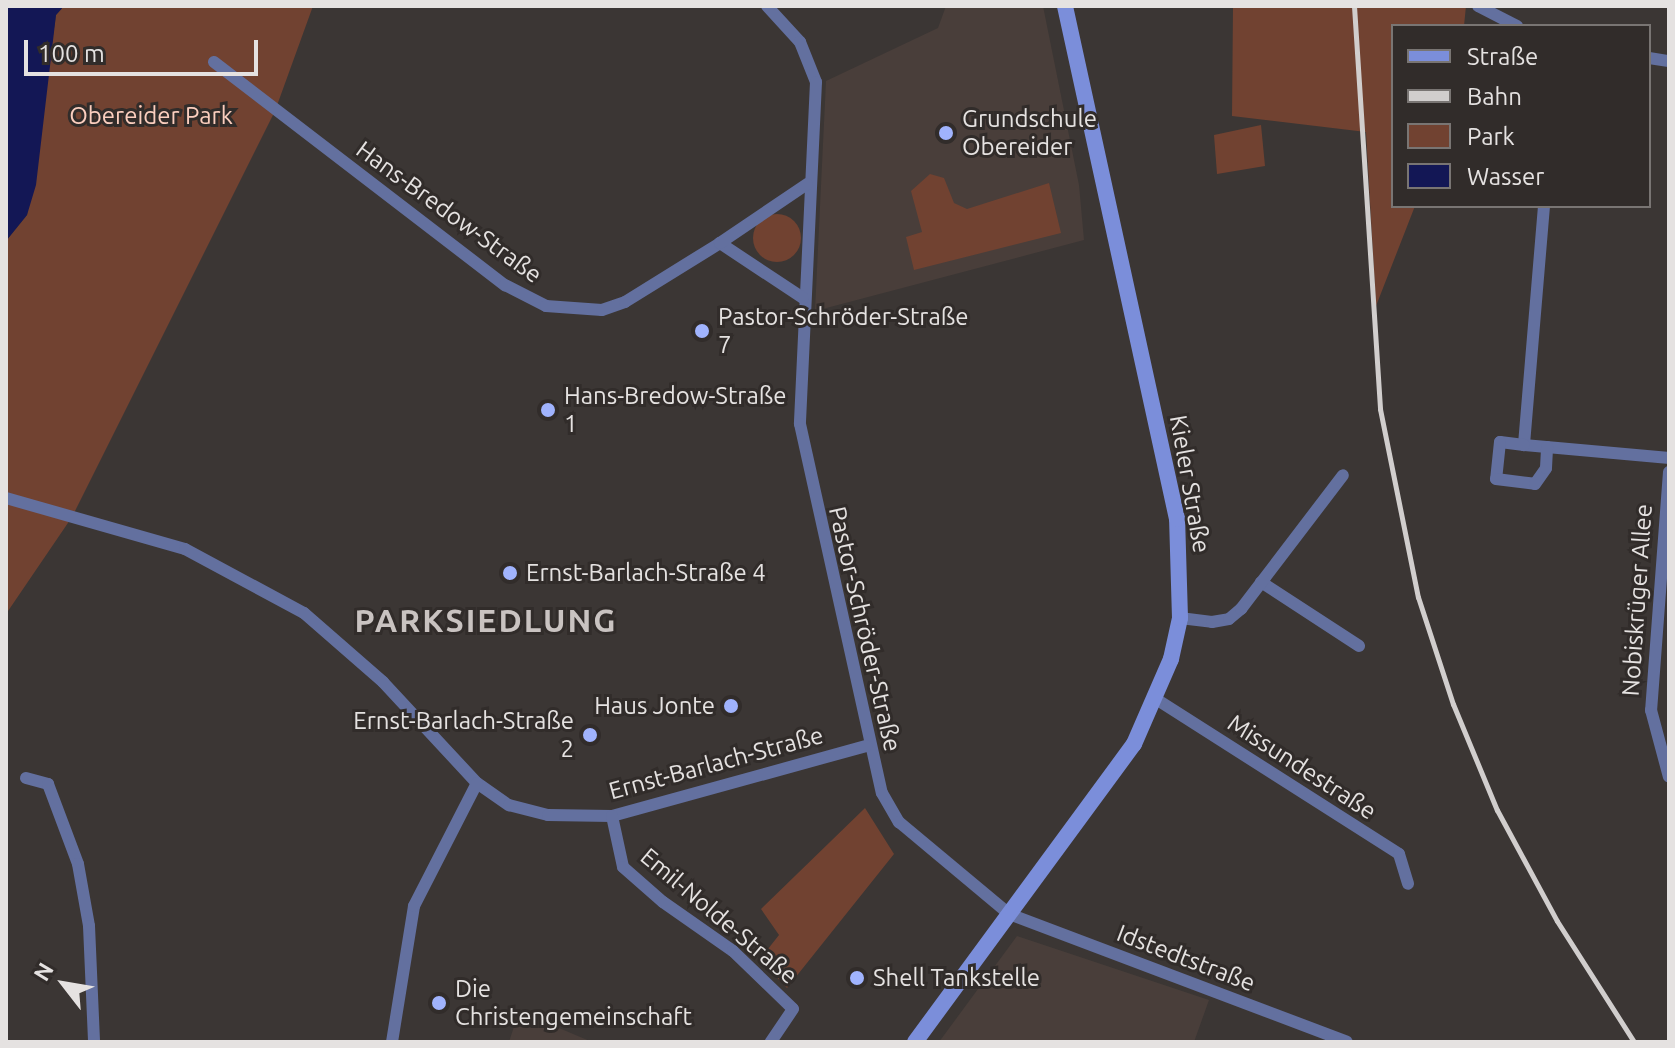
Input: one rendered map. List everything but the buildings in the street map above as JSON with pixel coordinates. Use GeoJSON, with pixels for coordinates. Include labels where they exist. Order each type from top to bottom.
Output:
{"type":"FeatureCollection","features":[{"type":"Feature","properties":{"kind":"main road","name":"Kieler Straße"},"geometry":{"type":"LineString","coordinates":[[915,1042],[1096,800],[1134,744],[1156,699],[1180,618],[1177,519],[1082,103],[1065,6]]}},
{"type":"Feature","properties":{"kind":"street","name":"Pastor-Schröder-Straße"},"geometry":{"type":"LineString","coordinates":[[767,6],[800,42],[816,82],[807,184],[800,424],[867,746],[882,793],[899,822],[1009,914]]}},
{"type":"Feature","properties":{"kind":"street"},"geometry":{"type":"LineString","coordinates":[[1478,6],[1513,24]]}},
{"type":"Feature","properties":{"kind":"street","name":"Hans-Bredow-Straße"},"geometry":{"type":"LineString","coordinates":[[214,62],[505,285],[546,306],[602,310],[625,302],[720,243]]}},
{"type":"Feature","properties":{"kind":"street"},"geometry":{"type":"LineString","coordinates":[[803,298],[720,243],[807,184]]}},
{"type":"Feature","properties":{"kind":"street"},"geometry":{"type":"LineString","coordinates":[[1524,445],[1544,208]]}},
{"type":"Feature","properties":{"kind":"street"},"geometry":{"type":"LineString","coordinates":[[1547,447],[1546,468],[1535,484],[1496,479],[1500,442],[1669,458]]}},
{"type":"Feature","properties":{"kind":"street","name":"Nobiskrüger Allee"},"geometry":{"type":"LineString","coordinates":[[1669,472],[1651,710],[1669,777]]}},
{"type":"Feature","properties":{"kind":"street"},"geometry":{"type":"LineString","coordinates":[[1180,618],[1229,619],[1343,475]]}},
{"type":"Feature","properties":{"kind":"street","name":"Ernst-Barlach-Straße"},"geometry":{"type":"LineString","coordinates":[[6,498],[185,549],[304,613],[383,682],[477,783],[509,805],[548,815],[612,816],[867,746]]}},
{"type":"Feature","properties":{"kind":"street"},"geometry":{"type":"LineString","coordinates":[[1261,582],[1359,646]]}},
{"type":"Feature","properties":{"kind":"street","name":"Missundestraße"},"geometry":{"type":"LineString","coordinates":[[1156,699],[1399,854],[1408,884]]}},
{"type":"Feature","properties":{"kind":"street"},"geometry":{"type":"LineString","coordinates":[[26,778],[48,784],[78,864],[89,926],[94,1042]]}},
{"type":"Feature","properties":{"kind":"street"},"geometry":{"type":"LineString","coordinates":[[392,1042],[414,906],[477,783]]}},
{"type":"Feature","properties":{"kind":"street","name":"Emil-Nolde-Straße"},"geometry":{"type":"LineString","coordinates":[[612,816],[623,867],[663,902],[733,951],[793,1009],[771,1042]]}},
{"type":"Feature","properties":{"kind":"street","name":"Idstedtstraße"},"geometry":{"type":"LineString","coordinates":[[1009,914],[1347,1042]]}},
{"type":"Feature","properties":{"kind":"shaded area","name":"Grundschule Obereider"},"geometry":{"type":"Polygon","coordinates":[[[946,6],[1043,6],[1079,185],[1084,240],[815,311],[826,81],[938,28],[946,6]]]}},
{"type":"Feature","properties":{"kind":"shaded area"},"geometry":{"type":"Polygon","coordinates":[[[1017,936],[1209,1000],[1194,1042],[939,1042],[1017,936]]]}},
{"type":"Feature","properties":{"kind":"shaded area"},"geometry":{"type":"Polygon","coordinates":[[[519,1011],[592,1042],[509,1042],[519,1011]]]}},
{"type":"Feature","properties":{"kind":"green space","name":"Obereider Park"},"geometry":{"type":"Polygon","coordinates":[[[64,6],[313,6],[275,111],[72,517],[6,614],[6,241],[27,215],[56,15],[64,6]]]}},
{"type":"Feature","properties":{"kind":"green space"},"geometry":{"type":"Polygon","coordinates":[[[1233,6],[1466,6],[1464,24],[1391,24],[1391,208],[1414,208],[1376,306],[1366,132],[1232,116],[1233,6]]]}},
{"type":"Feature","properties":{"kind":"green space"},"geometry":{"type":"Polygon","coordinates":[[[1261,125],[1265,166],[1217,174],[1214,135],[1261,125]]]}},
{"type":"Feature","properties":{"kind":"green space"},"geometry":{"type":"Polygon","coordinates":[[[930,174],[944,178],[954,203],[967,209],[1049,183],[1061,233],[914,270],[906,237],[922,232],[911,191],[930,174]]]}},
{"type":"Feature","properties":{"kind":"green space"},"geometry":{"type":"Polygon","coordinates":[[[777,214],[786,215],[794,221],[800,229],[800,247],[794,255],[786,261],[777,262],[768,261],[760,255],[754,247],[753,238],[754,229],[760,221],[768,215],[777,214]]]}},
{"type":"Feature","properties":{"kind":"green space"},"geometry":{"type":"Polygon","coordinates":[[[865,808],[894,854],[787,988],[760,959],[779,935],[761,909],[865,808]]]}},
{"type":"Feature","properties":{"kind":"water"},"geometry":{"type":"Polygon","coordinates":[[[6,6],[64,6],[56,15],[36,185],[27,215],[6,241],[6,6]]]}},
{"type":"Feature","properties":{"kind":"railway"},"geometry":{"type":"LineString","coordinates":[[1354,6],[1380,409],[1418,597],[1453,704],[1497,810],[1557,921],[1634,1042]]}},
{"type":"Feature","properties":{"kind":"place","name":"Grundschule Obereider"},"geometry":{"type":"Point","coordinates":[946,133]}},
{"type":"Feature","properties":{"kind":"place","name":"Pastor-Schröder-Straße 7"},"geometry":{"type":"Point","coordinates":[702,331]}},
{"type":"Feature","properties":{"kind":"place","name":"Hans-Bredow-Straße 1"},"geometry":{"type":"Point","coordinates":[548,410]}},
{"type":"Feature","properties":{"kind":"place","name":"Ernst-Barlach-Straße 4"},"geometry":{"type":"Point","coordinates":[510,573]}},
{"type":"Feature","properties":{"kind":"place","name":"Haus Jonte"},"geometry":{"type":"Point","coordinates":[731,706]}},
{"type":"Feature","properties":{"kind":"place","name":"Ernst-Barlach-Straße 2"},"geometry":{"type":"Point","coordinates":[590,735]}},
{"type":"Feature","properties":{"kind":"place","name":"Shell Tankstelle"},"geometry":{"type":"Point","coordinates":[857,978]}},
{"type":"Feature","properties":{"kind":"place","name":"Die Christengemeinschaft"},"geometry":{"type":"Point","coordinates":[439,1003]}},
{"type":"Feature","properties":{"kind":"district","name":"PARKSIEDLUNG"},"geometry":{"type":"Point","coordinates":[486,620]}}]}
